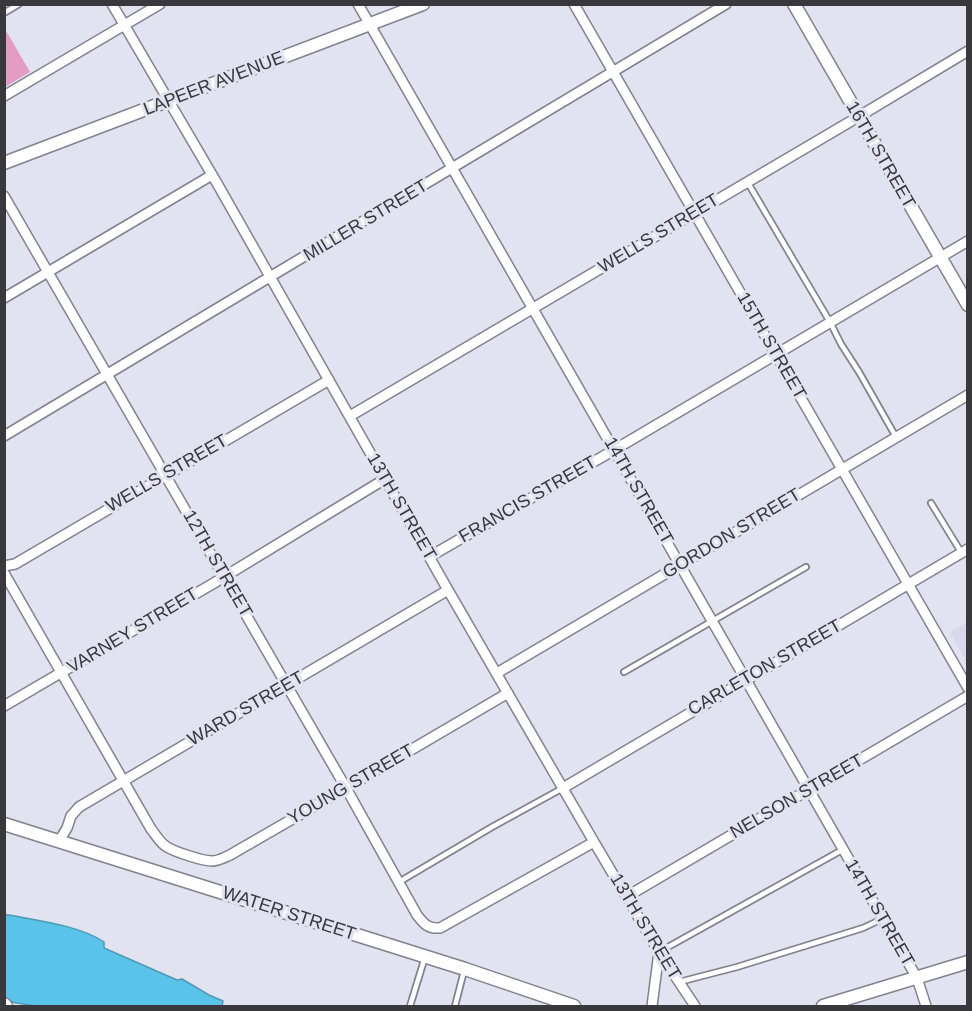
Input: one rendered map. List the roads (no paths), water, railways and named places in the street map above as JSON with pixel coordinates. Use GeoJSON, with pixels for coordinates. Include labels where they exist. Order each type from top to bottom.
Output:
{"type":"FeatureCollection","features":[{"type":"Feature","properties":{"kind":"street","name":"13TH STREET"},"geometry":{"type":"LineString","coordinates":[[112,4],[626,897],[695,1006]]}},
{"type":"Feature","properties":{"kind":"street"},"geometry":{"type":"LineString","coordinates":[[4,96],[160,4]]}},
{"type":"Feature","properties":{"kind":"street","name":"14TH STREET"},"geometry":{"type":"LineString","coordinates":[[357,4],[917,978],[926,1006]]}},
{"type":"Feature","properties":{"kind":"street","name":"LAPEER AVENUE"},"geometry":{"type":"LineString","coordinates":[[4,163],[423,4]]}},
{"type":"Feature","properties":{"kind":"street","name":"15TH STREET"},"geometry":{"type":"LineString","coordinates":[[574,4],[968,688]]}},
{"type":"Feature","properties":{"kind":"street","name":"MILLER STREET"},"geometry":{"type":"LineString","coordinates":[[4,436],[726,4]]}},
{"type":"Feature","properties":{"kind":"street","name":"16TH STREET"},"geometry":{"type":"LineString","coordinates":[[794,4],[968,305]]}},
{"type":"Feature","properties":{"kind":"street","name":"WELLS STREET"},"geometry":{"type":"LineString","coordinates":[[350,416],[968,51]]}},
{"type":"Feature","properties":{"kind":"street"},"geometry":{"type":"LineString","coordinates":[[4,298],[212,175]]}},
{"type":"Feature","properties":{"kind":"street","name":"12TH STREET"},"geometry":{"type":"LineString","coordinates":[[4,196],[424,924],[432,929],[440,928],[594,842]]}},
{"type":"Feature","properties":{"kind":"street","name":"FRANCIS STREET"},"geometry":{"type":"LineString","coordinates":[[429,557],[968,241]]}},
{"type":"Feature","properties":{"kind":"street","name":"WELLS STREET"},"geometry":{"type":"LineString","coordinates":[[4,566],[15,564],[329,380]]}},
{"type":"Feature","properties":{"kind":"street","name":"GORDON STREET"},"geometry":{"type":"LineString","coordinates":[[497,672],[968,395]]}},
{"type":"Feature","properties":{"kind":"street","name":"VARNEY STREET"},"geometry":{"type":"LineString","coordinates":[[4,706],[385,479]]}},
{"type":"Feature","properties":{"kind":"street","name":"CARLETON STREET"},"geometry":{"type":"LineString","coordinates":[[563,788],[964,550]]}},
{"type":"Feature","properties":{"kind":"street","name":"YOUNG STREET"},"geometry":{"type":"LineString","coordinates":[[4,573],[151,829],[167,848],[190,856],[212,861],[219,860],[508,693]]}},
{"type":"Feature","properties":{"kind":"street","name":"WARD STREET"},"geometry":{"type":"LineString","coordinates":[[59,841],[71,816],[80,807],[448,590]]}},
{"type":"Feature","properties":{"kind":"street","name":"NELSON STREET"},"geometry":{"type":"LineString","coordinates":[[626,897],[968,696]]}},
{"type":"Feature","properties":{"kind":"street","name":"WATER STREET"},"geometry":{"type":"LineString","coordinates":[[4,824],[465,969],[555,1004],[574,1006]]}},
{"type":"Feature","properties":{"kind":"street"},"geometry":{"type":"LineString","coordinates":[[652,1006],[659,952]]}},
{"type":"Feature","properties":{"kind":"street"},"geometry":{"type":"LineString","coordinates":[[823,1006],[968,962]]}},
{"type":"Feature","properties":{"kind":"lane"},"geometry":{"type":"LineString","coordinates":[[4,13],[19,4]]}},
{"type":"Feature","properties":{"kind":"lane"},"geometry":{"type":"LineString","coordinates":[[747,182],[896,437]]}},
{"type":"Feature","properties":{"kind":"lane"},"geometry":{"type":"LineString","coordinates":[[932,503],[964,550]]}},
{"type":"Feature","properties":{"kind":"lane"},"geometry":{"type":"LineString","coordinates":[[624,672],[806,567]]}},
{"type":"Feature","properties":{"kind":"lane"},"geometry":{"type":"LineString","coordinates":[[399,882],[563,788]]}},
{"type":"Feature","properties":{"kind":"lane"},"geometry":{"type":"LineString","coordinates":[[659,952],[842,850]]}},
{"type":"Feature","properties":{"kind":"lane"},"geometry":{"type":"LineString","coordinates":[[679,982],[737,967],[863,928],[882,918]]}},
{"type":"Feature","properties":{"kind":"lane"},"geometry":{"type":"LineString","coordinates":[[410,1006],[425,957]]}},
{"type":"Feature","properties":{"kind":"lane"},"geometry":{"type":"LineString","coordinates":[[455,1006],[465,969]]}},
{"type":"Feature","properties":{"kind":"water"},"geometry":{"type":"Polygon","coordinates":[[[4,914],[56,924],[94,936],[104,942],[104,948],[177,980],[182,979],[223,1001],[222,1006],[35,1006],[5,1001],[4,914]]]}}]}
